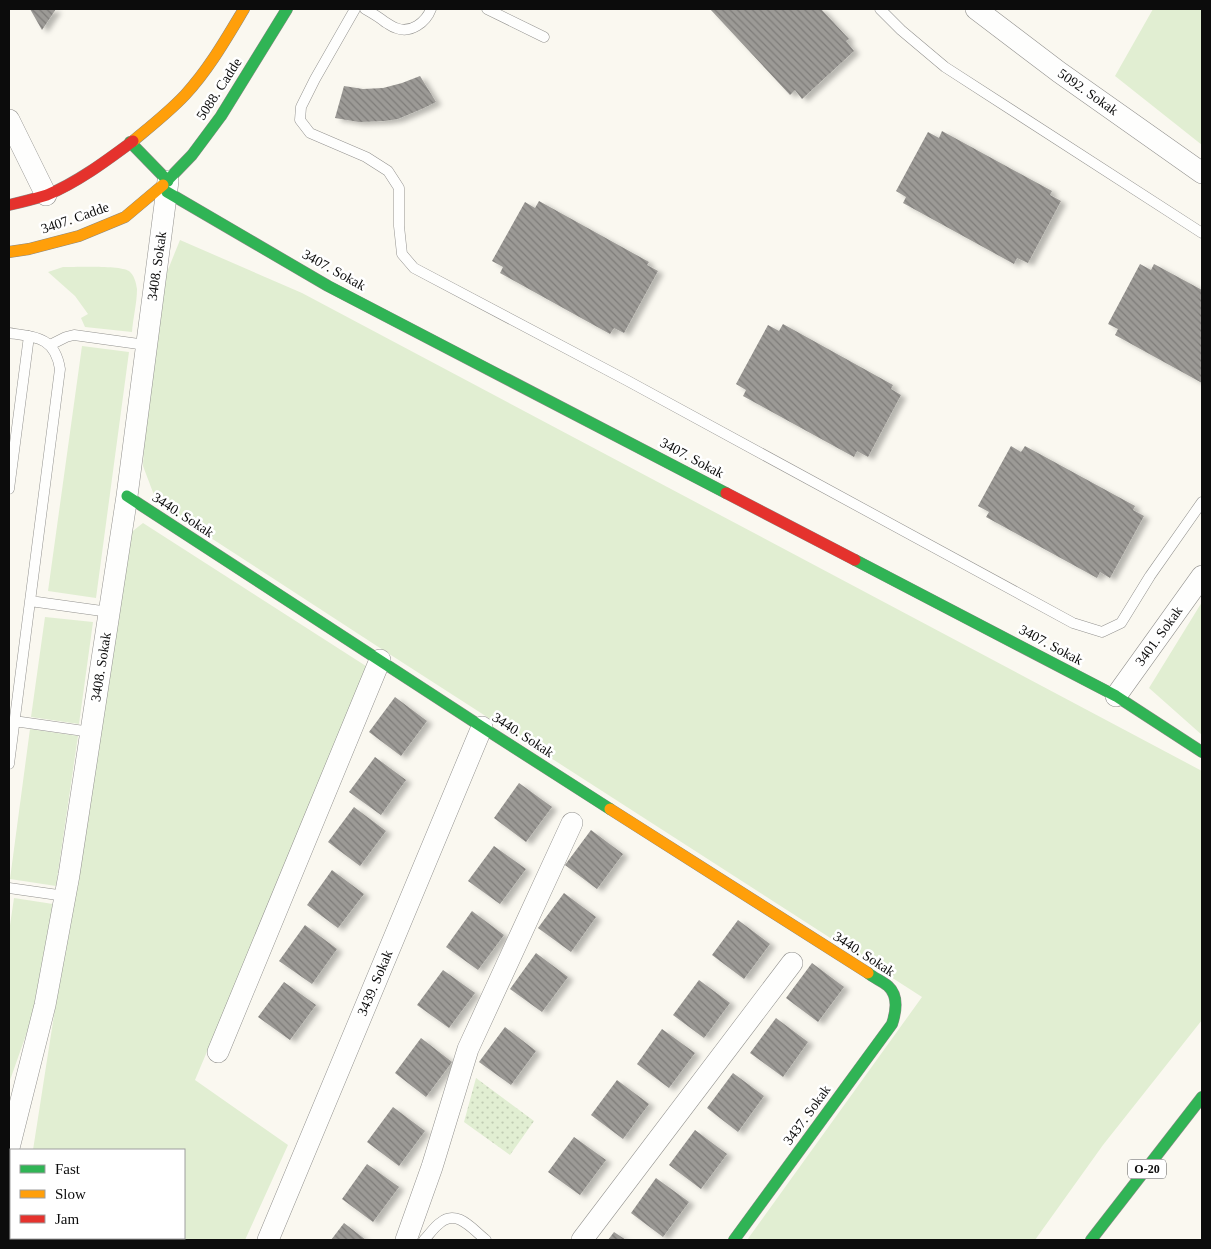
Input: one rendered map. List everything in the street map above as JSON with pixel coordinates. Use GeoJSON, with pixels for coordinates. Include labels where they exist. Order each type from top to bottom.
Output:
{"type":"FeatureCollection","features":[{"type":"Feature","properties":{"kind":"main road","name":"5088. Cadde"},"geometry":{"type":"LineString","coordinates":[[130,142],[190,89],[214,58],[244,9]]}},
{"type":"Feature","properties":{"kind":"main road","name":"5088. Cadde"},"geometry":{"type":"LineString","coordinates":[[167,187],[220,116],[287,9]]}},
{"type":"Feature","properties":{"kind":"main road","name":"3407. Sokak"},"geometry":{"type":"LineString","coordinates":[[130,142],[167,187],[328,286],[1116,696],[1202,752]]}},
{"type":"Feature","properties":{"kind":"main road"},"geometry":{"type":"LineString","coordinates":[[9,205],[52,194],[82,178],[109,160],[130,142]]}},
{"type":"Feature","properties":{"kind":"main road","name":"3407. Cadde"},"geometry":{"type":"LineString","coordinates":[[9,252],[29,249],[79,236],[125,217],[167,187]]}},
{"type":"Feature","properties":{"kind":"main road","name":"3440. Sokak"},"geometry":{"type":"LineString","coordinates":[[127,496],[482,727],[889,987],[894,994],[896,1004]]}},
{"type":"Feature","properties":{"kind":"main road","name":"3437. Sokak"},"geometry":{"type":"LineString","coordinates":[[734,1240],[892,1024],[896,1014],[896,1004]]}},
{"type":"Feature","properties":{"kind":"main road","name":"O-20"},"geometry":{"type":"LineString","coordinates":[[1091,1240],[1202,1097]]}},
{"type":"Feature","properties":{"kind":"street","name":"5092. Sokak"},"geometry":{"type":"LineString","coordinates":[[976,9],[1059,72],[1202,172]]}},
{"type":"Feature","properties":{"kind":"street"},"geometry":{"type":"LineString","coordinates":[[9,120],[46,195]]}},
{"type":"Feature","properties":{"kind":"street","name":"3408. Sokak"},"geometry":{"type":"LineString","coordinates":[[9,1148],[45,1005],[65,896],[127,496],[167,187]]}},
{"type":"Feature","properties":{"kind":"street","name":"3401. Sokak"},"geometry":{"type":"LineString","coordinates":[[1116,696],[1202,576]]}},
{"type":"Feature","properties":{"kind":"street"},"geometry":{"type":"LineString","coordinates":[[218,1052],[380,660]]}},
{"type":"Feature","properties":{"kind":"street","name":"3439. Sokak"},"geometry":{"type":"LineString","coordinates":[[268,1240],[482,727]]}},
{"type":"Feature","properties":{"kind":"street"},"geometry":{"type":"LineString","coordinates":[[406,1240],[432,1167],[468,1049],[572,823]]}},
{"type":"Feature","properties":{"kind":"street"},"geometry":{"type":"LineString","coordinates":[[582,1240],[792,963]]}},
{"type":"Feature","properties":{"kind":"lane"},"geometry":{"type":"LineString","coordinates":[[355,9],[315,78],[301,107],[300,120],[310,133],[366,156],[388,171],[399,188],[399,226],[402,254],[414,268],[628,381],[1073,623],[1102,632],[1121,623],[1150,576],[1202,502]]}},
{"type":"Feature","properties":{"kind":"lane"},"geometry":{"type":"LineString","coordinates":[[365,9],[396,29],[413,28],[424,20],[431,9]]}},
{"type":"Feature","properties":{"kind":"lane"},"geometry":{"type":"LineString","coordinates":[[487,9],[544,37]]}},
{"type":"Feature","properties":{"kind":"lane"},"geometry":{"type":"LineString","coordinates":[[880,9],[944,67],[1202,232]]}},
{"type":"Feature","properties":{"kind":"lane"},"geometry":{"type":"LineString","coordinates":[[9,333],[35,336],[45,341],[53,348],[58,358],[60,369],[9,764]]}},
{"type":"Feature","properties":{"kind":"lane"},"geometry":{"type":"LineString","coordinates":[[50,345],[66,336],[74,335],[146,345]]}},
{"type":"Feature","properties":{"kind":"lane"},"geometry":{"type":"LineString","coordinates":[[9,489],[29,336]]}},
{"type":"Feature","properties":{"kind":"lane"},"geometry":{"type":"LineString","coordinates":[[30,601],[109,612]]}},
{"type":"Feature","properties":{"kind":"lane"},"geometry":{"type":"LineString","coordinates":[[14,721],[91,732]]}},
{"type":"Feature","properties":{"kind":"lane"},"geometry":{"type":"LineString","coordinates":[[9,888],[65,896]]}},
{"type":"Feature","properties":{"kind":"lane"},"geometry":{"type":"LineString","coordinates":[[424,1240],[440,1222],[450,1217],[461,1219],[486,1240]]}},
{"type":"Feature","properties":{"kind":"green space"},"geometry":{"type":"Polygon","coordinates":[[[1153,9],[1202,9],[1202,145],[1115,76],[1153,9]]]}},
{"type":"Feature","properties":{"kind":"green space"},"geometry":{"type":"Polygon","coordinates":[[[180,240],[302,293],[1202,771],[1202,1020],[1103,1145],[1035,1240],[747,1240],[922,997],[157,503],[143,466],[144,445],[165,277],[180,240]]]}},
{"type":"Feature","properties":{"kind":"green space"},"geometry":{"type":"Polygon","coordinates":[[[63,267],[117,268],[129,271],[137,289],[132,332],[85,327],[81,318],[88,314],[75,296],[48,272],[63,267]]]}},
{"type":"Feature","properties":{"kind":"green space"},"geometry":{"type":"Polygon","coordinates":[[[82,346],[129,352],[96,598],[48,591],[82,346]]]}},
{"type":"Feature","properties":{"kind":"green space"},"geometry":{"type":"Polygon","coordinates":[[[143,523],[369,668],[195,1080],[288,1145],[245,1240],[89,1240],[185,1239],[185,1149],[33,1149],[129,534],[143,523]]]}},
{"type":"Feature","properties":{"kind":"green space"},"geometry":{"type":"Polygon","coordinates":[[[1202,602],[1202,735],[1149,688],[1202,602]]]}},
{"type":"Feature","properties":{"kind":"green space"},"geometry":{"type":"Polygon","coordinates":[[[45,617],[93,622],[79,724],[31,717],[45,617]]]}},
{"type":"Feature","properties":{"kind":"green space"},"geometry":{"type":"Polygon","coordinates":[[[30,729],[78,736],[56,886],[10,879],[30,729]]]}},
{"type":"Feature","properties":{"kind":"green space"},"geometry":{"type":"Polygon","coordinates":[[[14,898],[53,904],[32,1018],[9,1083],[9,932],[14,898]]]}},
{"type":"Feature","properties":{"kind":"green space"},"geometry":{"type":"Polygon","coordinates":[[[476,1078],[534,1121],[510,1155],[464,1122],[476,1078]]]}},
{"type":"Feature","properties":{"kind":"building"},"geometry":{"type":"Polygon","coordinates":[[[30,9],[56,9],[42,30],[30,9]]]}},
{"type":"Feature","properties":{"kind":"building"},"geometry":{"type":"Polygon","coordinates":[[[710,9],[821,9],[849,39],[846,41],[854,51],[802,99],[795,90],[790,95],[710,9]]]}},
{"type":"Feature","properties":{"kind":"building"},"geometry":{"type":"Polygon","coordinates":[[[420,76],[436,102],[398,119],[359,122],[335,118],[344,86],[363,89],[383,88],[420,76]]]}},
{"type":"Feature","properties":{"kind":"building"},"geometry":{"type":"Polygon","coordinates":[[[942,131],[1052,191],[1050,195],[1061,201],[1028,263],[1017,258],[1014,264],[903,203],[906,197],[896,191],[928,132],[939,138],[942,131]]]}},
{"type":"Feature","properties":{"kind":"building"},"geometry":{"type":"Polygon","coordinates":[[[539,201],[649,262],[647,265],[658,271],[624,333],[614,328],[610,334],[500,273],[503,267],[492,261],[525,202],[535,208],[539,201]]]}},
{"type":"Feature","properties":{"kind":"building"},"geometry":{"type":"Polygon","coordinates":[[[1140,264],[1151,270],[1154,264],[1202,290],[1202,383],[1115,335],[1118,329],[1108,324],[1140,264]]]}},
{"type":"Feature","properties":{"kind":"building"},"geometry":{"type":"Polygon","coordinates":[[[783,324],[893,385],[891,389],[901,395],[868,457],[857,451],[854,457],[743,396],[746,390],[736,384],[768,325],[779,331],[783,324]]]}},
{"type":"Feature","properties":{"kind":"building"},"geometry":{"type":"Polygon","coordinates":[[[1011,446],[1021,452],[1025,446],[1135,506],[1133,510],[1144,516],[1110,578],[1100,572],[1097,578],[986,517],[989,512],[978,506],[1011,446]]]}},
{"type":"Feature","properties":{"kind":"building"},"geometry":{"type":"Polygon","coordinates":[[[395,697],[427,721],[401,756],[369,732],[395,697]]]}},
{"type":"Feature","properties":{"kind":"building"},"geometry":{"type":"Polygon","coordinates":[[[375,757],[406,780],[381,815],[349,792],[375,757]]]}},
{"type":"Feature","properties":{"kind":"building"},"geometry":{"type":"Polygon","coordinates":[[[519,783],[552,807],[526,842],[494,818],[519,783]]]}},
{"type":"Feature","properties":{"kind":"building"},"geometry":{"type":"Polygon","coordinates":[[[354,807],[386,831],[360,866],[328,842],[354,807]]]}},
{"type":"Feature","properties":{"kind":"building"},"geometry":{"type":"Polygon","coordinates":[[[591,830],[623,854],[597,889],[565,865],[591,830]]]}},
{"type":"Feature","properties":{"kind":"building"},"geometry":{"type":"Polygon","coordinates":[[[494,846],[526,869],[500,904],[468,881],[494,846]]]}},
{"type":"Feature","properties":{"kind":"building"},"geometry":{"type":"Polygon","coordinates":[[[332,870],[364,894],[338,928],[307,905],[332,870]]]}},
{"type":"Feature","properties":{"kind":"building"},"geometry":{"type":"Polygon","coordinates":[[[564,893],[596,917],[571,952],[538,928],[564,893]]]}},
{"type":"Feature","properties":{"kind":"building"},"geometry":{"type":"Polygon","coordinates":[[[472,911],[504,935],[478,970],[446,947],[472,911]]]}},
{"type":"Feature","properties":{"kind":"building"},"geometry":{"type":"Polygon","coordinates":[[[738,920],[770,944],[744,979],[712,955],[738,920]]]}},
{"type":"Feature","properties":{"kind":"building"},"geometry":{"type":"Polygon","coordinates":[[[305,925],[337,949],[312,984],[279,961],[305,925]]]}},
{"type":"Feature","properties":{"kind":"building"},"geometry":{"type":"Polygon","coordinates":[[[536,953],[568,977],[542,1012],[510,989],[536,953]]]}},
{"type":"Feature","properties":{"kind":"building"},"geometry":{"type":"Polygon","coordinates":[[[812,963],[844,987],[818,1022],[786,998],[812,963]]]}},
{"type":"Feature","properties":{"kind":"building"},"geometry":{"type":"Polygon","coordinates":[[[443,970],[475,993],[449,1028],[417,1005],[443,970]]]}},
{"type":"Feature","properties":{"kind":"building"},"geometry":{"type":"Polygon","coordinates":[[[699,980],[730,1003],[704,1038],[673,1015],[699,980]]]}},
{"type":"Feature","properties":{"kind":"building"},"geometry":{"type":"Polygon","coordinates":[[[284,982],[316,1005],[290,1040],[258,1017],[284,982]]]}},
{"type":"Feature","properties":{"kind":"building"},"geometry":{"type":"Polygon","coordinates":[[[776,1018],[808,1042],[783,1077],[750,1053],[776,1018]]]}},
{"type":"Feature","properties":{"kind":"building"},"geometry":{"type":"Polygon","coordinates":[[[505,1027],[536,1051],[511,1085],[479,1062],[505,1027]]]}},
{"type":"Feature","properties":{"kind":"building"},"geometry":{"type":"Polygon","coordinates":[[[662,1029],[695,1053],[669,1088],[637,1064],[662,1029]]]}},
{"type":"Feature","properties":{"kind":"building"},"geometry":{"type":"Polygon","coordinates":[[[421,1038],[452,1062],[426,1097],[395,1073],[421,1038]]]}},
{"type":"Feature","properties":{"kind":"building"},"geometry":{"type":"Polygon","coordinates":[[[733,1073],[764,1096],[738,1132],[707,1108],[733,1073]]]}},
{"type":"Feature","properties":{"kind":"building"},"geometry":{"type":"Polygon","coordinates":[[[617,1080],[649,1104],[623,1139],[591,1115],[617,1080]]]}},
{"type":"Feature","properties":{"kind":"building"},"geometry":{"type":"Polygon","coordinates":[[[393,1107],[425,1131],[399,1166],[367,1142],[393,1107]]]}},
{"type":"Feature","properties":{"kind":"building"},"geometry":{"type":"Polygon","coordinates":[[[695,1130],[727,1154],[701,1189],[669,1165],[695,1130]]]}},
{"type":"Feature","properties":{"kind":"building"},"geometry":{"type":"Polygon","coordinates":[[[574,1137],[606,1160],[580,1195],[548,1172],[574,1137]]]}},
{"type":"Feature","properties":{"kind":"building"},"geometry":{"type":"Polygon","coordinates":[[[367,1164],[399,1187],[373,1222],[342,1199],[367,1164]]]}},
{"type":"Feature","properties":{"kind":"building"},"geometry":{"type":"Polygon","coordinates":[[[656,1178],[689,1202],[663,1237],[631,1213],[656,1178]]]}},
{"type":"Feature","properties":{"kind":"building"},"geometry":{"type":"Polygon","coordinates":[[[344,1223],[366,1240],[331,1240],[344,1223]]]}},
{"type":"Feature","properties":{"kind":"building"},"geometry":{"type":"Polygon","coordinates":[[[614,1232],[626,1240],[608,1240],[614,1232]]]}},
{"type":"Feature","properties":{"kind":"traffic: fast"},"geometry":{"type":"LineString","coordinates":[[163,185],[192,155],[221,116],[287,9]]}},
{"type":"Feature","properties":{"kind":"traffic: fast"},"geometry":{"type":"LineString","coordinates":[[130,142],[168,181]]}},
{"type":"Feature","properties":{"kind":"traffic: fast"},"geometry":{"type":"LineString","coordinates":[[167,192],[328,286],[726,493]]}},
{"type":"Feature","properties":{"kind":"traffic: fast"},"geometry":{"type":"LineString","coordinates":[[127,496],[610,809]]}},
{"type":"Feature","properties":{"kind":"traffic: fast"},"geometry":{"type":"LineString","coordinates":[[855,560],[1116,696],[1202,752]]}},
{"type":"Feature","properties":{"kind":"traffic: fast"},"geometry":{"type":"LineString","coordinates":[[734,1240],[892,1024],[895,1014],[894,994],[888,986],[868,973]]}},
{"type":"Feature","properties":{"kind":"traffic: fast"},"geometry":{"type":"LineString","coordinates":[[1091,1240],[1202,1097]]}},
{"type":"Feature","properties":{"kind":"traffic: slow"},"geometry":{"type":"LineString","coordinates":[[133,141],[160,119],[194,85],[217,54],[244,9]]}},
{"type":"Feature","properties":{"kind":"traffic: slow"},"geometry":{"type":"LineString","coordinates":[[9,252],[29,249],[79,236],[125,217],[163,185]]}},
{"type":"Feature","properties":{"kind":"traffic: slow"},"geometry":{"type":"LineString","coordinates":[[610,809],[868,973]]}},
{"type":"Feature","properties":{"kind":"traffic: jam"},"geometry":{"type":"LineString","coordinates":[[9,205],[47,195],[70,184],[133,141]]}},
{"type":"Feature","properties":{"kind":"traffic: jam"},"geometry":{"type":"LineString","coordinates":[[726,493],[855,560]]}}]}
